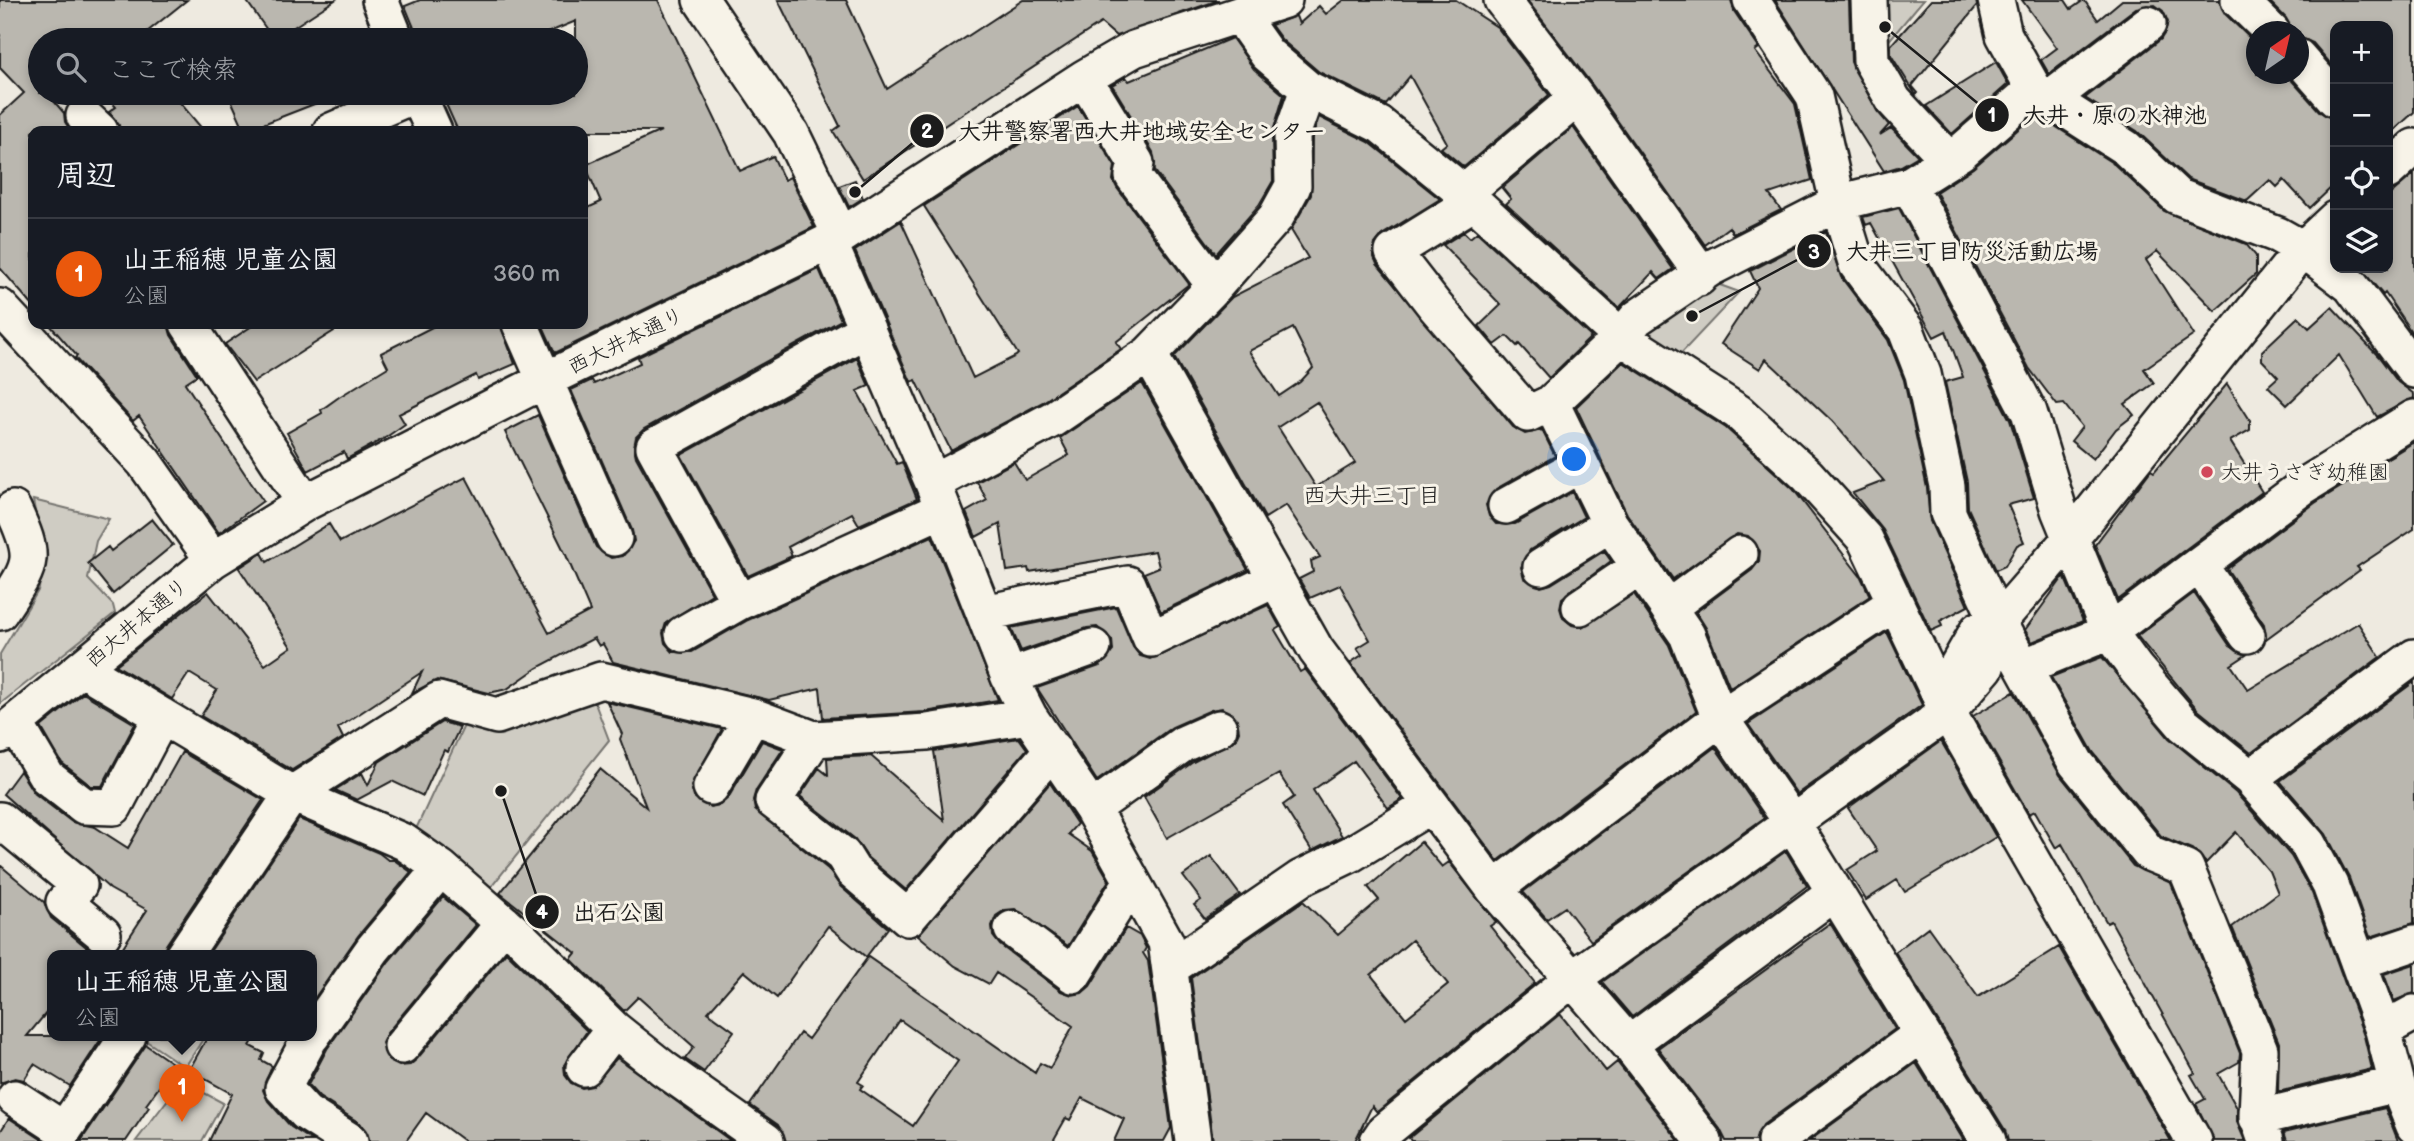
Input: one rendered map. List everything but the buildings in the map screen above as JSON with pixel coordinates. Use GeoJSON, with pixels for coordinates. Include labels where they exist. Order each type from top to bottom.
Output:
{"type":"FeatureCollection","features":[{"type":"Feature","properties":{"kind":"street"},"geometry":{"type":"LineString","coordinates":[[380,0],[391,28]]}},
{"type":"Feature","properties":{"kind":"street","name":"西大井本通り"},"geometry":{"type":"LineString","coordinates":[[8,729],[213,560],[305,503],[545,380],[835,239],[1083,78],[1134,49],[1284,0]]}},
{"type":"Feature","properties":{"kind":"street"},"geometry":{"type":"LineString","coordinates":[[1502,0],[1577,98],[1693,262],[1699,278]]}},
{"type":"Feature","properties":{"kind":"street"},"geometry":{"type":"LineString","coordinates":[[1751,0],[1814,96],[1838,203],[1857,265],[1906,330],[1923,374],[1947,486],[1948,513],[1998,622],[2076,763],[2149,853],[2186,868],[2260,1050],[2261,1129],[2397,1084]]}},
{"type":"Feature","properties":{"kind":"street"},"geometry":{"type":"LineString","coordinates":[[1869,0],[1871,61],[1894,101],[1948,159]]}},
{"type":"Feature","properties":{"kind":"street"},"geometry":{"type":"LineString","coordinates":[[1996,0],[2004,36],[2042,94],[2126,148],[2177,196],[2278,235],[2303,249],[2351,286],[2414,370]]}},
{"type":"Feature","properties":{"kind":"street"},"geometry":{"type":"LineString","coordinates":[[2239,0],[2261,21]]}},
{"type":"Feature","properties":{"kind":"street"},"geometry":{"type":"LineString","coordinates":[[710,3],[792,133],[835,239],[867,329],[938,496],[1009,677],[1029,716],[1092,809],[1166,943],[1193,1141]]}},
{"type":"Feature","properties":{"kind":"street"},"geometry":{"type":"LineString","coordinates":[[1244,14],[1250,30],[1267,54],[1307,89],[1380,125],[1469,198],[1621,337],[1738,411],[1807,475],[1865,539],[1947,711],[2194,1141]]}},
{"type":"Feature","properties":{"kind":"street"},"geometry":{"type":"LineString","coordinates":[[1577,98],[1469,198],[1393,252],[1435,306],[1528,414],[1551,403],[1621,337],[1637,318],[1709,269],[1838,203],[1909,185],[2148,24]]}},
{"type":"Feature","properties":{"kind":"street"},"geometry":{"type":"LineString","coordinates":[[2309,69],[2330,93]]}},
{"type":"Feature","properties":{"kind":"street"},"geometry":{"type":"LineString","coordinates":[[1083,78],[1136,163],[1133,176],[1215,286]]}},
{"type":"Feature","properties":{"kind":"street"},"geometry":{"type":"LineString","coordinates":[[683,634],[938,496],[1149,354],[1215,286],[1276,217],[1293,186],[1292,135],[1307,89]]}},
{"type":"Feature","properties":{"kind":"street"},"geometry":{"type":"LineString","coordinates":[[343,126],[391,105]]}},
{"type":"Feature","properties":{"kind":"street"},"geometry":{"type":"LineString","coordinates":[[422,105],[432,126]]}},
{"type":"Feature","properties":{"kind":"street"},"geometry":{"type":"LineString","coordinates":[[1909,185],[2029,412],[2059,510],[2109,632],[2136,669],[2184,725],[2250,778],[2308,844],[2330,885],[2383,1030],[2397,1084],[2413,1119]]}},
{"type":"Feature","properties":{"kind":"street"},"geometry":{"type":"LineString","coordinates":[[1378,1141],[1384,1132],[1572,979],[1794,824],[1947,711],[1955,670],[1978,630],[1998,622],[2071,538],[2303,249],[2330,224]]}},
{"type":"Feature","properties":{"kind":"street"},"geometry":{"type":"LineString","coordinates":[[0,307],[144,462],[213,560]]}},
{"type":"Feature","properties":{"kind":"street"},"geometry":{"type":"LineString","coordinates":[[191,329],[305,503]]}},
{"type":"Feature","properties":{"kind":"street"},"geometry":{"type":"LineString","coordinates":[[522,329],[614,538]]}},
{"type":"Feature","properties":{"kind":"street"},"geometry":{"type":"LineString","coordinates":[[739,602],[654,447],[867,329]]}},
{"type":"Feature","properties":{"kind":"street"},"geometry":{"type":"LineString","coordinates":[[1149,354],[1316,650],[1430,806],[1494,888],[1629,1044],[1704,1141]]}},
{"type":"Feature","properties":{"kind":"street"},"geometry":{"type":"LineString","coordinates":[[1551,403],[1610,524],[1687,635],[1720,718],[1794,824],[1988,1141]]}},
{"type":"Feature","properties":{"kind":"street"},"geometry":{"type":"LineString","coordinates":[[2023,667],[2109,632],[2304,486],[2414,418]]}},
{"type":"Feature","properties":{"kind":"street"},"geometry":{"type":"LineString","coordinates":[[1506,506],[1580,465]]}},
{"type":"Feature","properties":{"kind":"street"},"geometry":{"type":"LineString","coordinates":[[0,612],[29,564],[29,543],[13,509]]}},
{"type":"Feature","properties":{"kind":"street"},"geometry":{"type":"LineString","coordinates":[[1541,567],[1610,524]]}},
{"type":"Feature","properties":{"kind":"street"},"geometry":{"type":"LineString","coordinates":[[1668,608],[1740,554]]}},
{"type":"Feature","properties":{"kind":"street"},"geometry":{"type":"LineString","coordinates":[[2200,566],[2248,635]]}},
{"type":"Feature","properties":{"kind":"street"},"geometry":{"type":"LineString","coordinates":[[1580,607],[1639,567]]}},
{"type":"Feature","properties":{"kind":"street"},"geometry":{"type":"LineString","coordinates":[[984,613],[1128,584],[1151,639],[1276,579]]}},
{"type":"Feature","properties":{"kind":"street"},"geometry":{"type":"LineString","coordinates":[[1494,888],[1720,718],[1895,603]]}},
{"type":"Feature","properties":{"kind":"street"},"geometry":{"type":"LineString","coordinates":[[1009,677],[1093,648]]}},
{"type":"Feature","properties":{"kind":"street"},"geometry":{"type":"LineString","coordinates":[[2250,778],[2414,657]]}},
{"type":"Feature","properties":{"kind":"street"},"geometry":{"type":"LineString","coordinates":[[83,669],[292,794],[404,842],[441,868],[504,923],[614,1029],[664,1069],[765,1141]]}},
{"type":"Feature","properties":{"kind":"street"},"geometry":{"type":"LineString","coordinates":[[187,950],[292,794],[439,700],[496,716],[601,680],[753,716],[814,739],[927,732],[1029,716]]}},
{"type":"Feature","properties":{"kind":"street"},"geometry":{"type":"LineString","coordinates":[[8,729],[47,777],[84,806],[114,807],[162,716]]}},
{"type":"Feature","properties":{"kind":"street"},"geometry":{"type":"LineString","coordinates":[[711,787],[753,716]]}},
{"type":"Feature","properties":{"kind":"street"},"geometry":{"type":"LineString","coordinates":[[1092,809],[1183,744],[1219,728]]}},
{"type":"Feature","properties":{"kind":"street"},"geometry":{"type":"LineString","coordinates":[[814,739],[774,801],[843,855],[853,871],[908,918],[1053,749]]}},
{"type":"Feature","properties":{"kind":"street"},"geometry":{"type":"LineString","coordinates":[[1170,968],[1285,883],[1351,854],[1430,806]]}},
{"type":"Feature","properties":{"kind":"street"},"geometry":{"type":"LineString","coordinates":[[0,820],[79,885],[64,902],[103,934]]}},
{"type":"Feature","properties":{"kind":"street"},"geometry":{"type":"LineString","coordinates":[[317,1028],[373,949],[441,868]]}},
{"type":"Feature","properties":{"kind":"street"},"geometry":{"type":"LineString","coordinates":[[1012,929],[1073,975],[1132,881]]}},
{"type":"Feature","properties":{"kind":"street"},"geometry":{"type":"LineString","coordinates":[[1629,1044],[1835,892]]}},
{"type":"Feature","properties":{"kind":"street"},"geometry":{"type":"LineString","coordinates":[[402,1046],[504,923]]}},
{"type":"Feature","properties":{"kind":"street"},"geometry":{"type":"LineString","coordinates":[[2358,962],[2414,943]]}},
{"type":"Feature","properties":{"kind":"street"},"geometry":{"type":"LineString","coordinates":[[2383,1030],[2414,1013]]}},
{"type":"Feature","properties":{"kind":"street"},"geometry":{"type":"LineString","coordinates":[[584,1068],[614,1029]]}},
{"type":"Feature","properties":{"kind":"street"},"geometry":{"type":"LineString","coordinates":[[1775,1141],[1922,1034]]}},
{"type":"Feature","properties":{"kind":"street"},"geometry":{"type":"LineString","coordinates":[[15,1098],[64,1130],[125,1041]]}},
{"type":"Feature","properties":{"kind":"street"},"geometry":{"type":"LineString","coordinates":[[308,1041],[283,1088],[306,1113],[350,1141]]}},
{"type":"Feature","properties":{"kind":"shaded area"},"geometry":{"type":"Polygon","coordinates":[[[1865,0],[1923,0],[1877,55],[1865,0]]]}},
{"type":"Feature","properties":{"kind":"shaded area"},"geometry":{"type":"Polygon","coordinates":[[[1709,281],[1739,292],[1674,361],[1640,340],[1709,281]]]}},
{"type":"Feature","properties":{"kind":"shaded area"},"geometry":{"type":"Polygon","coordinates":[[[33,500],[109,519],[96,541],[88,579],[113,605],[115,613],[0,704],[0,654],[39,589],[42,552],[33,500]]]}},
{"type":"Feature","properties":{"kind":"shaded area"},"geometry":{"type":"Polygon","coordinates":[[[590,690],[609,740],[484,896],[410,842],[467,719],[590,690]]]}},
{"type":"Feature","properties":{"kind":"shaded area"},"geometry":{"type":"Polygon","coordinates":[[[146,1041],[202,1041],[185,1067],[146,1041]]]}},
{"type":"Feature","properties":{"kind":"shaded area"},"geometry":{"type":"Polygon","coordinates":[[[182,1081],[223,1103],[202,1141],[136,1141],[182,1081]]]}},
{"type":"Feature","properties":{"kind":"place","name":"大井・原の水神池"},"geometry":{"type":"Point","coordinates":[1885,27]}},
{"type":"Feature","properties":{"kind":"place","name":"大井警察署西大井地域安全センター"},"geometry":{"type":"Point","coordinates":[855,192]}},
{"type":"Feature","properties":{"kind":"place","name":"大井三丁目防災活動広場"},"geometry":{"type":"Point","coordinates":[1692,316]}},
{"type":"Feature","properties":{"kind":"place","name":"大井うさぎ幼稚園"},"geometry":{"type":"Point","coordinates":[2207,472]}},
{"type":"Feature","properties":{"kind":"place","name":"出石公園"},"geometry":{"type":"Point","coordinates":[501,791]}},
{"type":"Feature","properties":{"kind":"place","name":"山王稲穂 児童公園"},"geometry":{"type":"Point","coordinates":[182,1122]}},
{"type":"Feature","properties":{"kind":"district","name":"西大井三丁目"},"geometry":{"type":"Point","coordinates":[1372,496]}}]}
